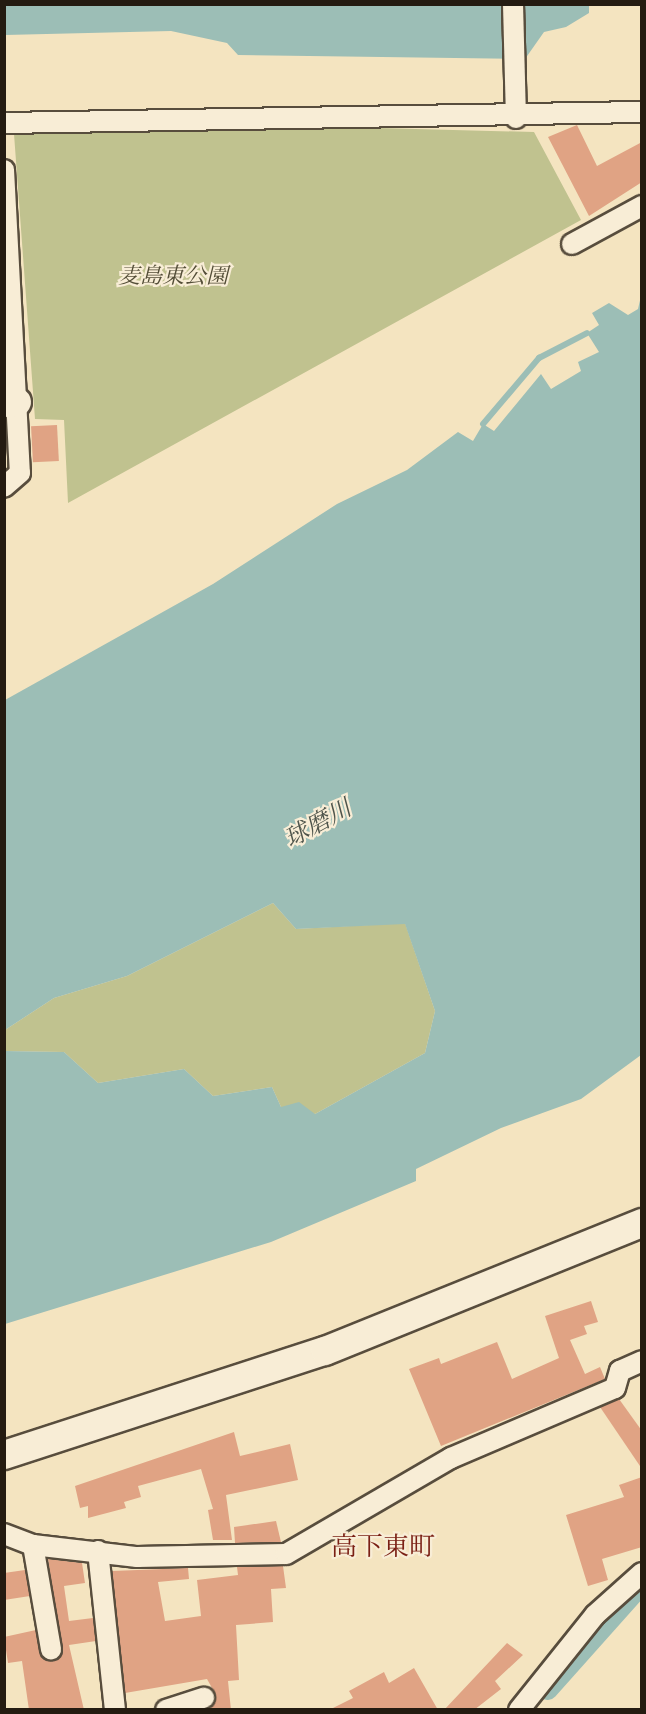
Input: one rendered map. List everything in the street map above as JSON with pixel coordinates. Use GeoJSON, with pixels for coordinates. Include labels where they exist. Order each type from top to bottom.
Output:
{"type":"FeatureCollection","features":[{"type":"Feature","properties":{"kind":"street"},"geometry":{"type":"LineString","coordinates":[[513,4],[516,118]]}},
{"type":"Feature","properties":{"kind":"street"},"geometry":{"type":"LineString","coordinates":[[4,123],[516,118],[642,112]]}},
{"type":"Feature","properties":{"kind":"street"},"geometry":{"type":"LineString","coordinates":[[4,170],[11,402],[20,473],[4,488]]}},
{"type":"Feature","properties":{"kind":"street"},"geometry":{"type":"LineString","coordinates":[[572,244],[642,206]]}},
{"type":"Feature","properties":{"kind":"street"},"geometry":{"type":"LineString","coordinates":[[4,1455],[325,1351],[642,1222]]}},
{"type":"Feature","properties":{"kind":"street"},"geometry":{"type":"LineString","coordinates":[[4,1534],[33,1545],[137,1557],[286,1554],[451,1458],[615,1388],[620,1371],[642,1361]]}},
{"type":"Feature","properties":{"kind":"street"},"geometry":{"type":"LineString","coordinates":[[33,1545],[51,1649]]}},
{"type":"Feature","properties":{"kind":"street"},"geometry":{"type":"LineString","coordinates":[[98,1551],[115,1710]]}},
{"type":"Feature","properties":{"kind":"street"},"geometry":{"type":"LineString","coordinates":[[519,1710],[594,1615],[642,1573]]}},
{"type":"Feature","properties":{"kind":"street"},"geometry":{"type":"LineString","coordinates":[[166,1710],[204,1698]]}},
{"type":"Feature","properties":{"kind":"green space","name":"麦島東公園"},"geometry":{"type":"Polygon","coordinates":[[[302,126],[534,132],[581,220],[68,503],[64,420],[35,419],[14,134],[302,126]]]}},
{"type":"Feature","properties":{"kind":"green space"},"geometry":{"type":"Polygon","coordinates":[[[273,903],[296,929],[405,923],[435,1011],[425,1053],[315,1114],[281,1107],[272,1087],[213,1096],[184,1069],[98,1083],[64,1052],[5,1051],[5,1030],[54,998],[127,976],[273,903]]]}},
{"type":"Feature","properties":{"kind":"water"},"geometry":{"type":"Polygon","coordinates":[[[4,5],[589,5],[589,13],[566,27],[544,32],[525,59],[238,55],[227,43],[171,31],[5,35],[4,5]]]}},
{"type":"Feature","properties":{"kind":"water","name":"球磨川"},"geometry":{"type":"Polygon","coordinates":[[[641,296],[641,1055],[581,1099],[501,1128],[416,1169],[416,1181],[271,1242],[5,1324],[5,1051],[64,1052],[98,1083],[184,1069],[213,1096],[272,1087],[281,1107],[299,1102],[315,1114],[425,1053],[435,1011],[405,924],[296,929],[273,903],[127,976],[54,998],[5,1030],[5,700],[213,584],[337,504],[407,470],[458,432],[473,441],[483,424],[494,431],[541,374],[551,389],[581,371],[578,362],[599,352],[587,333],[599,325],[592,313],[609,303],[628,315],[638,309],[641,296]]]}},
{"type":"Feature","properties":{"kind":"building"},"geometry":{"type":"Polygon","coordinates":[[[577,125],[597,166],[642,142],[642,182],[589,216],[548,137],[577,125]]]}},
{"type":"Feature","properties":{"kind":"building"},"geometry":{"type":"Polygon","coordinates":[[[57,425],[59,461],[33,462],[31,426],[57,425]]]}},
{"type":"Feature","properties":{"kind":"building"},"geometry":{"type":"Polygon","coordinates":[[[591,1301],[598,1322],[584,1326],[587,1334],[570,1340],[585,1374],[600,1367],[605,1379],[441,1446],[409,1369],[439,1358],[441,1364],[497,1342],[512,1379],[559,1358],[545,1316],[591,1301]]]}},
{"type":"Feature","properties":{"kind":"building"},"geometry":{"type":"Polygon","coordinates":[[[619,1399],[642,1431],[642,1469],[600,1407],[619,1399]]]}},
{"type":"Feature","properties":{"kind":"building"},"geometry":{"type":"Polygon","coordinates":[[[234,1432],[240,1456],[290,1444],[298,1480],[226,1495],[232,1540],[213,1540],[208,1510],[213,1509],[201,1469],[138,1486],[141,1497],[124,1502],[126,1508],[88,1518],[88,1506],[80,1508],[75,1486],[234,1432]]]}},
{"type":"Feature","properties":{"kind":"building"},"geometry":{"type":"Polygon","coordinates":[[[642,1477],[642,1547],[602,1559],[608,1580],[588,1586],[566,1515],[624,1497],[619,1485],[642,1477]]]}},
{"type":"Feature","properties":{"kind":"building"},"geometry":{"type":"Polygon","coordinates":[[[276,1521],[281,1542],[235,1543],[234,1527],[276,1521]]]}},
{"type":"Feature","properties":{"kind":"building"},"geometry":{"type":"Polygon","coordinates":[[[48,1559],[82,1563],[85,1583],[64,1586],[69,1621],[93,1618],[96,1641],[69,1645],[84,1710],[29,1710],[22,1661],[8,1663],[4,1637],[36,1630],[42,1657],[54,1661],[62,1654],[48,1559]]]}},
{"type":"Feature","properties":{"kind":"building"},"geometry":{"type":"Polygon","coordinates":[[[283,1566],[286,1588],[271,1589],[273,1622],[236,1625],[239,1680],[228,1681],[231,1710],[210,1710],[216,1695],[207,1679],[125,1693],[112,1571],[188,1568],[189,1579],[158,1582],[165,1621],[201,1616],[197,1580],[238,1575],[237,1567],[283,1566]]]}},
{"type":"Feature","properties":{"kind":"building"},"geometry":{"type":"Polygon","coordinates":[[[25,1570],[30,1596],[4,1600],[4,1573],[25,1570]]]}},
{"type":"Feature","properties":{"kind":"building"},"geometry":{"type":"Polygon","coordinates":[[[507,1643],[523,1655],[495,1681],[501,1689],[474,1710],[444,1710],[507,1643]]]}},
{"type":"Feature","properties":{"kind":"building"},"geometry":{"type":"Polygon","coordinates":[[[414,1668],[438,1710],[329,1710],[353,1698],[349,1691],[384,1672],[389,1683],[414,1668]]]}},
{"type":"Feature","properties":{"kind":"waterway"},"geometry":{"type":"LineString","coordinates":[[483,424],[539,358],[587,333]]}},
{"type":"Feature","properties":{"kind":"waterway"},"geometry":{"type":"LineString","coordinates":[[547,1689],[636,1589]]}},
{"type":"Feature","properties":{"kind":"district","name":"高下東町"},"geometry":{"type":"Point","coordinates":[383,1547]}}]}
